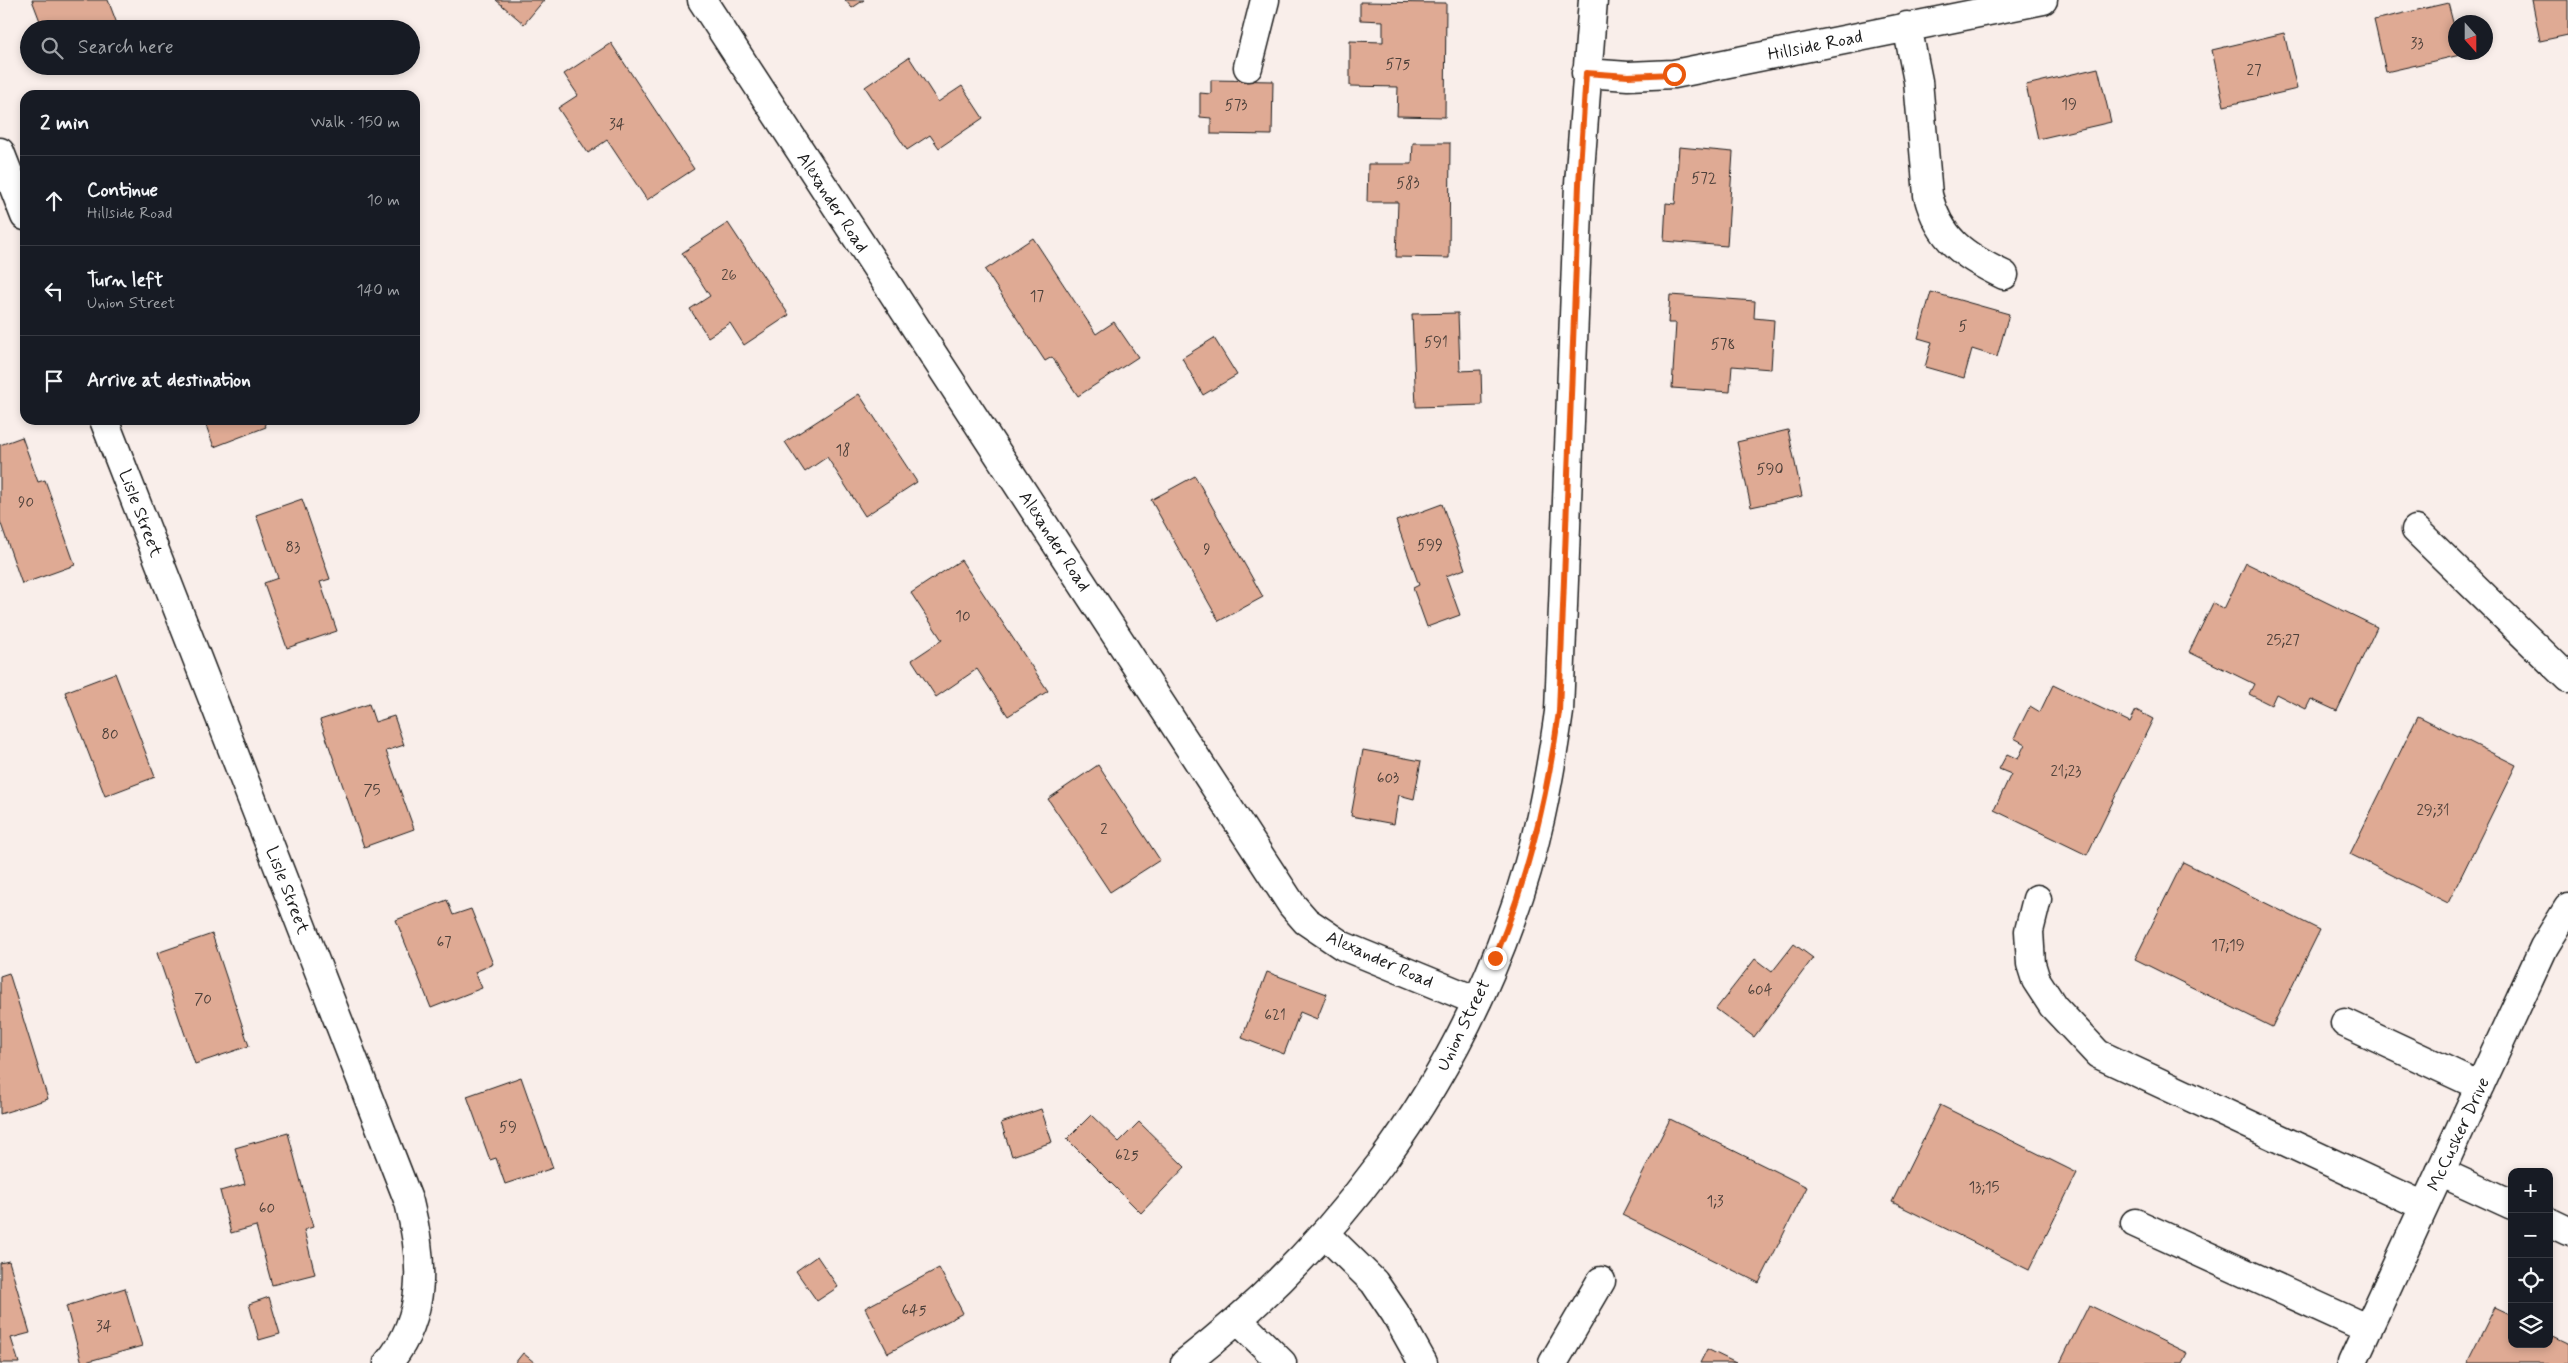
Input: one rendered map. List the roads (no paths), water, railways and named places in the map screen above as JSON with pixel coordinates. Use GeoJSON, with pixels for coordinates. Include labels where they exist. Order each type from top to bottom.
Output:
{"type":"FeatureCollection","features":[{"type":"Feature","properties":{"kind":"street","name":"Alexander Road"},"geometry":{"type":"LineString","coordinates":[[702,0],[1292,905],[1306,921],[1343,946],[1477,1001]]}},
{"type":"Feature","properties":{"kind":"street"},"geometry":{"type":"LineString","coordinates":[[1248,67],[1265,0]]}},
{"type":"Feature","properties":{"kind":"street","name":"Union Street"},"geometry":{"type":"LineString","coordinates":[[1185,1363],[1238,1320],[1325,1234],[1383,1162],[1431,1088],[1477,1001],[1511,920],[1524,879],[1545,797],[1559,712],[1579,184],[1593,0]]}},
{"type":"Feature","properties":{"kind":"street","name":"Hillside Road"},"geometry":{"type":"LineString","coordinates":[[1586,73],[1628,76],[1674,74],[2043,0]]}},
{"type":"Feature","properties":{"kind":"street"},"geometry":{"type":"LineString","coordinates":[[1907,26],[1918,81],[1928,195],[1932,211],[1939,227],[1965,254],[2004,275]]}},
{"type":"Feature","properties":{"kind":"street"},"geometry":{"type":"LineString","coordinates":[[0,152],[20,203]]}},
{"type":"Feature","properties":{"kind":"street","name":"Lisle Street"},"geometry":{"type":"LineString","coordinates":[[106,425],[409,1202],[420,1252],[418,1298],[407,1338],[388,1363]]}},
{"type":"Feature","properties":{"kind":"street"},"geometry":{"type":"LineString","coordinates":[[2416,530],[2568,678]]}},
{"type":"Feature","properties":{"kind":"street"},"geometry":{"type":"LineString","coordinates":[[2037,899],[2028,931],[2031,964],[2036,980],[2052,1006],[2098,1054],[2424,1206]]}},
{"type":"Feature","properties":{"kind":"street","name":"McCusker Drive"},"geometry":{"type":"LineString","coordinates":[[2352,1363],[2544,947],[2568,908]]}},
{"type":"Feature","properties":{"kind":"street"},"geometry":{"type":"LineString","coordinates":[[2345,1023],[2480,1086]]}},
{"type":"Feature","properties":{"kind":"street"},"geometry":{"type":"LineString","coordinates":[[2440,1172],[2508,1203]]}},
{"type":"Feature","properties":{"kind":"street"},"geometry":{"type":"LineString","coordinates":[[2135,1223],[2368,1329]]}},
{"type":"Feature","properties":{"kind":"street"},"geometry":{"type":"LineString","coordinates":[[2553,1224],[2568,1231]]}},
{"type":"Feature","properties":{"kind":"street"},"geometry":{"type":"LineString","coordinates":[[1325,1234],[1374,1282],[1395,1313],[1423,1363]]}},
{"type":"Feature","properties":{"kind":"street"},"geometry":{"type":"LineString","coordinates":[[1553,1363],[1601,1281]]}},
{"type":"Feature","properties":{"kind":"street"},"geometry":{"type":"LineString","coordinates":[[1238,1320],[1282,1363]]}}]}
